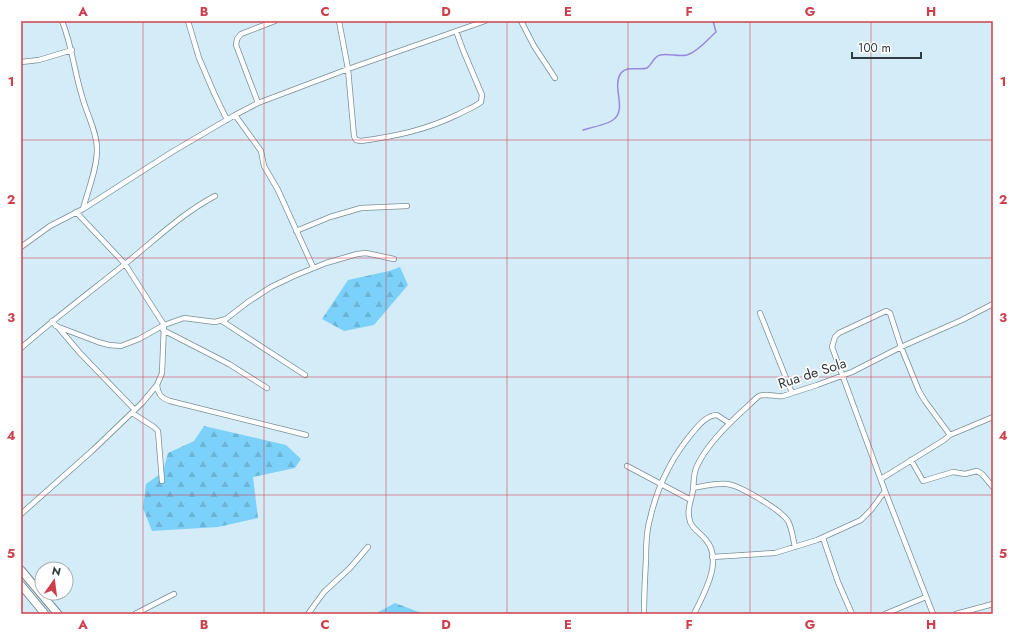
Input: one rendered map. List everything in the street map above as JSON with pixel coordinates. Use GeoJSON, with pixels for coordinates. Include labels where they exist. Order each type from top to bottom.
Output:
{"type":"FeatureCollection","features":[{"type":"Feature","properties":{"kind":"main road"},"geometry":{"type":"LineString","coordinates":[[21,570],[58,614]]}},
{"type":"Feature","properties":{"kind":"main road"},"geometry":{"type":"LineString","coordinates":[[21,585],[45,614]]}},
{"type":"Feature","properties":{"kind":"street"},"geometry":{"type":"LineString","coordinates":[[62,21],[72,50],[81,92],[97,146],[96,161],[83,209]]}},
{"type":"Feature","properties":{"kind":"street"},"geometry":{"type":"LineString","coordinates":[[188,21],[199,58],[227,120]]}},
{"type":"Feature","properties":{"kind":"street"},"geometry":{"type":"LineString","coordinates":[[258,103],[236,42],[241,34],[275,21]]}},
{"type":"Feature","properties":{"kind":"street"},"geometry":{"type":"LineString","coordinates":[[339,21],[348,69],[354,136],[356,140],[361,141],[394,136],[429,127],[475,105],[482,100],[482,95],[456,31]]}},
{"type":"Feature","properties":{"kind":"street"},"geometry":{"type":"LineString","coordinates":[[21,247],[50,226],[83,209],[143,170],[235,114],[258,103],[348,69],[484,21]]}},
{"type":"Feature","properties":{"kind":"street"},"geometry":{"type":"LineString","coordinates":[[521,21],[534,46],[555,78]]}},
{"type":"Feature","properties":{"kind":"street"},"geometry":{"type":"LineString","coordinates":[[21,62],[39,60],[72,50]]}},
{"type":"Feature","properties":{"kind":"street"},"geometry":{"type":"LineString","coordinates":[[235,114],[260,149],[264,166],[278,190],[313,267]]}},
{"type":"Feature","properties":{"kind":"street"},"geometry":{"type":"LineString","coordinates":[[21,348],[52,321],[186,214],[215,196]]}},
{"type":"Feature","properties":{"kind":"street"},"geometry":{"type":"LineString","coordinates":[[296,231],[330,217],[362,208],[407,206]]}},
{"type":"Feature","properties":{"kind":"street"},"geometry":{"type":"LineString","coordinates":[[76,212],[125,264],[163,328],[229,364],[267,388]]}},
{"type":"Feature","properties":{"kind":"street"},"geometry":{"type":"LineString","coordinates":[[56,326],[98,342],[116,346],[139,339],[186,317],[211,322],[222,321],[229,318],[248,302],[266,291],[313,267],[357,254],[366,254],[394,259]]}},
{"type":"Feature","properties":{"kind":"street","name":"Rua de Sola"},"geometry":{"type":"LineString","coordinates":[[694,614],[710,580],[712,557],[711,548],[708,542],[690,522],[688,511],[694,477],[697,466],[729,422],[759,397],[765,395],[778,396],[792,393],[842,376],[993,304]]}},
{"type":"Feature","properties":{"kind":"street"},"geometry":{"type":"LineString","coordinates":[[932,614],[884,491],[881,479],[842,376],[832,347],[835,336],[886,311],[890,313],[901,347],[925,401],[950,435]]}},
{"type":"Feature","properties":{"kind":"street"},"geometry":{"type":"LineString","coordinates":[[760,313],[792,393]]}},
{"type":"Feature","properties":{"kind":"street"},"geometry":{"type":"LineString","coordinates":[[52,321],[133,412],[158,431],[162,481]]}},
{"type":"Feature","properties":{"kind":"street"},"geometry":{"type":"LineString","coordinates":[[222,321],[305,375]]}},
{"type":"Feature","properties":{"kind":"street"},"geometry":{"type":"LineString","coordinates":[[21,514],[89,454],[142,403],[157,385],[163,370],[163,328]]}},
{"type":"Feature","properties":{"kind":"street"},"geometry":{"type":"LineString","coordinates":[[157,385],[157,390],[161,397],[170,401],[306,435]]}},
{"type":"Feature","properties":{"kind":"street"},"geometry":{"type":"LineString","coordinates":[[644,614],[646,551],[649,523],[662,484],[678,450],[703,421],[711,415],[716,415],[729,422]]}},
{"type":"Feature","properties":{"kind":"street"},"geometry":{"type":"LineString","coordinates":[[881,479],[950,435],[993,416]]}},
{"type":"Feature","properties":{"kind":"street"},"geometry":{"type":"LineString","coordinates":[[911,460],[923,481],[954,472],[965,474],[977,471],[982,474],[993,487]]}},
{"type":"Feature","properties":{"kind":"street"},"geometry":{"type":"LineString","coordinates":[[627,466],[690,500]]}},
{"type":"Feature","properties":{"kind":"street"},"geometry":{"type":"LineString","coordinates":[[693,488],[722,484],[741,488],[779,511],[785,517],[790,525],[795,548]]}},
{"type":"Feature","properties":{"kind":"street"},"geometry":{"type":"LineString","coordinates":[[712,557],[775,553],[823,538],[861,520],[871,510],[884,491]]}},
{"type":"Feature","properties":{"kind":"street"},"geometry":{"type":"LineString","coordinates":[[823,538],[838,582],[852,614]]}},
{"type":"Feature","properties":{"kind":"street"},"geometry":{"type":"LineString","coordinates":[[308,614],[324,592],[350,568],[368,547]]}},
{"type":"Feature","properties":{"kind":"street"},"geometry":{"type":"LineString","coordinates":[[135,614],[174,594]]}},
{"type":"Feature","properties":{"kind":"street"},"geometry":{"type":"LineString","coordinates":[[886,614],[926,597]]}},
{"type":"Feature","properties":{"kind":"street"},"geometry":{"type":"LineString","coordinates":[[956,614],[993,604]]}},
{"type":"Feature","properties":{"kind":"green space"},"geometry":{"type":"Polygon","coordinates":[[[400,267],[408,285],[374,325],[344,331],[322,319],[348,280],[389,271],[400,267]]]}},
{"type":"Feature","properties":{"kind":"green space"},"geometry":{"type":"Polygon","coordinates":[[[204,426],[286,445],[301,459],[295,468],[253,477],[258,518],[218,527],[152,531],[143,508],[146,484],[163,472],[168,453],[194,441],[204,426]]]}},
{"type":"Feature","properties":{"kind":"green space"},"geometry":{"type":"Polygon","coordinates":[[[395,603],[424,614],[375,614],[395,603]]]}},
{"type":"Feature","properties":{"kind":"waterway"},"geometry":{"type":"LineString","coordinates":[[583,130],[607,123],[613,120],[617,115],[619,110],[618,79],[621,73],[626,69],[647,68],[656,57],[660,55],[687,55],[691,53],[699,48],[716,32],[713,21]]}}]}
